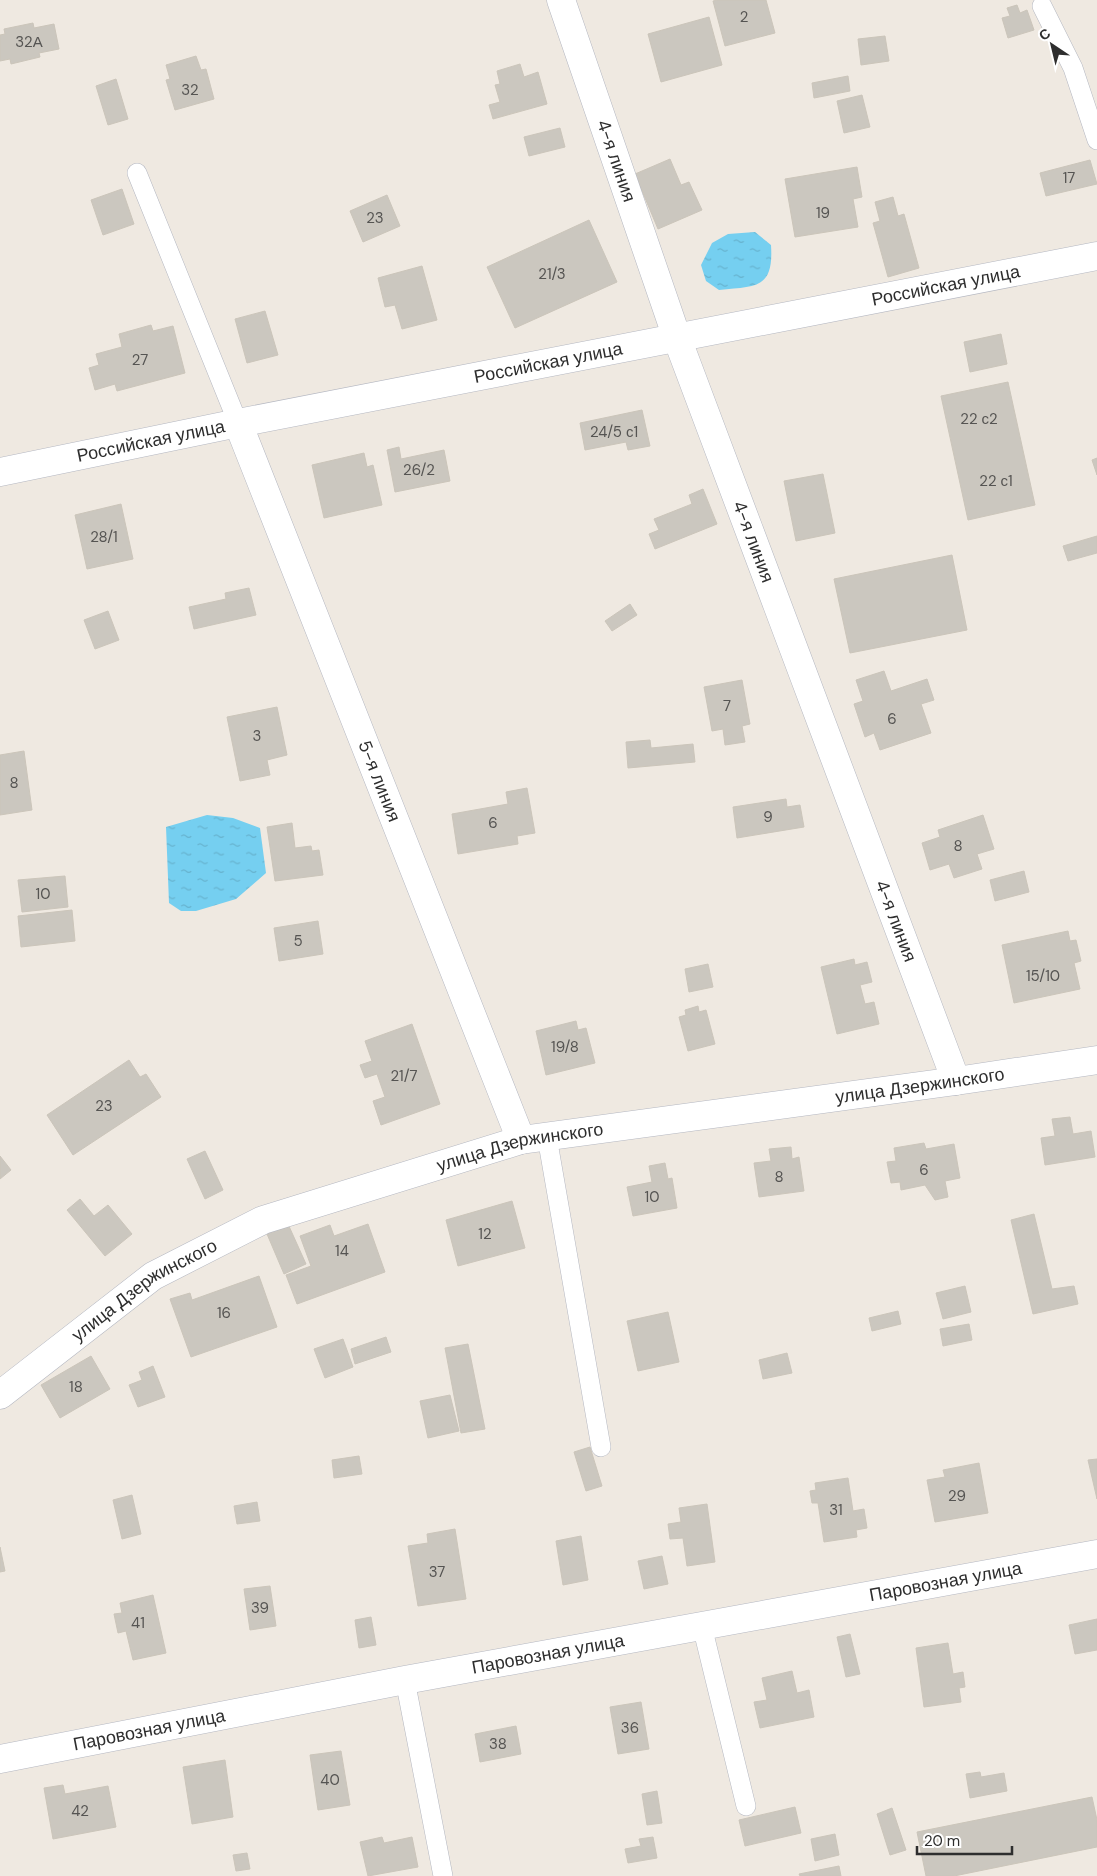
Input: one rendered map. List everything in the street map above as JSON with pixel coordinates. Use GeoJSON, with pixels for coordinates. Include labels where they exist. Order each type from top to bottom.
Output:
{"type":"FeatureCollection","features":[{"type":"Feature","properties":{"kind":"street","name":"4-я линия"},"geometry":{"type":"LineString","coordinates":[[561,0],[677,338],[956,1081]]}},
{"type":"Feature","properties":{"kind":"street","name":"Российская улица"},"geometry":{"type":"LineString","coordinates":[[0,472],[238,423],[1097,256]]}},
{"type":"Feature","properties":{"kind":"street","name":"5-я линия"},"geometry":{"type":"LineString","coordinates":[[238,423],[534,1138]]}},
{"type":"Feature","properties":{"kind":"street","name":"улица Дзержинского"},"geometry":{"type":"LineString","coordinates":[[0,1395],[153,1276],[263,1220],[534,1138],[1097,1060]]}},
{"type":"Feature","properties":{"kind":"street","name":"Паровозная улица"},"geometry":{"type":"LineString","coordinates":[[0,1758],[405,1680],[1097,1554]]}},
{"type":"Feature","properties":{"kind":"lane"},"geometry":{"type":"LineString","coordinates":[[1042,6],[1073,68],[1097,140]]}},
{"type":"Feature","properties":{"kind":"lane"},"geometry":{"type":"LineString","coordinates":[[136,173],[238,423]]}},
{"type":"Feature","properties":{"kind":"lane"},"geometry":{"type":"LineString","coordinates":[[534,1138],[601,1448]]}},
{"type":"Feature","properties":{"kind":"lane"},"geometry":{"type":"LineString","coordinates":[[702,1626],[746,1806]]}},
{"type":"Feature","properties":{"kind":"lane"},"geometry":{"type":"LineString","coordinates":[[405,1680],[443,1876]]}},
{"type":"Feature","properties":{"kind":"water"},"geometry":{"type":"Polygon","coordinates":[[[755,232],[771,245],[769,270],[760,283],[743,288],[719,290],[706,281],[701,265],[712,243],[728,234],[755,232]]]}},
{"type":"Feature","properties":{"kind":"water"},"geometry":{"type":"Polygon","coordinates":[[[207,815],[233,818],[260,828],[266,873],[236,899],[196,911],[181,911],[169,903],[166,827],[207,815]]]}},
{"type":"Feature","properties":{"kind":"building"},"geometry":{"type":"Polygon","coordinates":[[[766,0],[775,33],[725,46],[713,1],[766,0]]]}},
{"type":"Feature","properties":{"kind":"building"},"geometry":{"type":"Polygon","coordinates":[[[1017,5],[1020,13],[1027,10],[1034,30],[1008,38],[1002,18],[1010,16],[1007,8],[1017,5]]]}},
{"type":"Feature","properties":{"kind":"building"},"geometry":{"type":"Polygon","coordinates":[[[709,17],[722,65],[661,82],[648,34],[709,17]]]}},
{"type":"Feature","properties":{"kind":"building"},"geometry":{"type":"Polygon","coordinates":[[[33,23],[34,28],[54,24],[59,49],[39,53],[40,57],[11,64],[10,59],[0,61],[0,35],[5,34],[4,29],[33,23]]]}},
{"type":"Feature","properties":{"kind":"building"},"geometry":{"type":"Polygon","coordinates":[[[885,36],[889,61],[861,65],[858,39],[885,36]]]}},
{"type":"Feature","properties":{"kind":"building"},"geometry":{"type":"Polygon","coordinates":[[[196,56],[201,70],[206,69],[214,99],[175,110],[166,80],[170,79],[166,65],[196,56]]]}},
{"type":"Feature","properties":{"kind":"building"},"geometry":{"type":"Polygon","coordinates":[[[520,64],[524,77],[538,72],[547,104],[493,119],[489,105],[500,102],[495,85],[500,84],[497,71],[520,64]]]}},
{"type":"Feature","properties":{"kind":"building"},"geometry":{"type":"Polygon","coordinates":[[[848,76],[850,91],[814,98],[812,83],[848,76]]]}},
{"type":"Feature","properties":{"kind":"building"},"geometry":{"type":"Polygon","coordinates":[[[116,79],[128,119],[108,125],[96,86],[116,79]]]}},
{"type":"Feature","properties":{"kind":"building"},"geometry":{"type":"Polygon","coordinates":[[[862,95],[870,127],[844,133],[837,101],[862,95]]]}},
{"type":"Feature","properties":{"kind":"building"},"geometry":{"type":"Polygon","coordinates":[[[560,128],[565,147],[529,156],[524,137],[560,128]]]}},
{"type":"Feature","properties":{"kind":"building"},"geometry":{"type":"Polygon","coordinates":[[[670,159],[681,185],[689,182],[702,210],[658,229],[635,174],[670,159]]]}},
{"type":"Feature","properties":{"kind":"building"},"geometry":{"type":"Polygon","coordinates":[[[1090,160],[1097,184],[1046,196],[1040,173],[1090,160]]]}},
{"type":"Feature","properties":{"kind":"building"},"geometry":{"type":"Polygon","coordinates":[[[857,167],[862,197],[853,199],[858,227],[795,237],[785,179],[857,167]]]}},
{"type":"Feature","properties":{"kind":"building"},"geometry":{"type":"Polygon","coordinates":[[[122,189],[134,224],[103,235],[91,200],[122,189]]]}},
{"type":"Feature","properties":{"kind":"building"},"geometry":{"type":"Polygon","coordinates":[[[387,195],[400,226],[363,242],[350,211],[387,195]]]}},
{"type":"Feature","properties":{"kind":"building"},"geometry":{"type":"Polygon","coordinates":[[[893,197],[898,216],[904,214],[919,268],[888,277],[873,223],[880,221],[875,202],[893,197]]]}},
{"type":"Feature","properties":{"kind":"building"},"geometry":{"type":"Polygon","coordinates":[[[589,220],[617,282],[515,328],[487,267],[589,220]]]}},
{"type":"Feature","properties":{"kind":"building"},"geometry":{"type":"Polygon","coordinates":[[[422,266],[437,320],[402,329],[395,305],[385,307],[378,278],[422,266]]]}},
{"type":"Feature","properties":{"kind":"building"},"geometry":{"type":"Polygon","coordinates":[[[265,311],[278,355],[247,363],[235,319],[265,311]]]}},
{"type":"Feature","properties":{"kind":"building"},"geometry":{"type":"Polygon","coordinates":[[[151,325],[153,331],[173,326],[185,373],[117,391],[115,384],[95,390],[89,368],[99,365],[96,354],[122,347],[119,334],[151,325]]]}},
{"type":"Feature","properties":{"kind":"building"},"geometry":{"type":"Polygon","coordinates":[[[1001,334],[1007,364],[970,372],[964,342],[1001,334]]]}},
{"type":"Feature","properties":{"kind":"building"},"geometry":{"type":"Polygon","coordinates":[[[1008,382],[1035,505],[968,520],[941,396],[1008,382]]]}},
{"type":"Feature","properties":{"kind":"building"},"geometry":{"type":"Polygon","coordinates":[[[642,410],[650,446],[628,450],[626,442],[585,450],[580,423],[642,410]]]}},
{"type":"Feature","properties":{"kind":"building"},"geometry":{"type":"Polygon","coordinates":[[[399,447],[401,459],[444,450],[450,481],[395,492],[387,450],[399,447]]]}},
{"type":"Feature","properties":{"kind":"building"},"geometry":{"type":"Polygon","coordinates":[[[364,453],[367,467],[373,465],[382,505],[324,518],[312,465],[364,453]]]}},
{"type":"Feature","properties":{"kind":"building"},"geometry":{"type":"Polygon","coordinates":[[[1097,458],[1097,475],[1092,460],[1097,458]]]}},
{"type":"Feature","properties":{"kind":"building"},"geometry":{"type":"Polygon","coordinates":[[[823,474],[835,533],[796,541],[784,481],[823,474]]]}},
{"type":"Feature","properties":{"kind":"building"},"geometry":{"type":"Polygon","coordinates":[[[703,489],[717,524],[655,549],[649,534],[659,530],[654,519],[692,504],[689,495],[703,489]]]}},
{"type":"Feature","properties":{"kind":"building"},"geometry":{"type":"Polygon","coordinates":[[[121,504],[133,559],[87,569],[75,515],[121,504]]]}},
{"type":"Feature","properties":{"kind":"building"},"geometry":{"type":"Polygon","coordinates":[[[1097,536],[1097,553],[1068,561],[1063,546],[1097,536]]]}},
{"type":"Feature","properties":{"kind":"building"},"geometry":{"type":"Polygon","coordinates":[[[952,555],[967,630],[850,653],[834,579],[952,555]]]}},
{"type":"Feature","properties":{"kind":"building"},"geometry":{"type":"Polygon","coordinates":[[[249,588],[256,615],[194,629],[189,607],[226,599],[225,593],[249,588]]]}},
{"type":"Feature","properties":{"kind":"building"},"geometry":{"type":"Polygon","coordinates":[[[630,604],[637,615],[612,631],[605,621],[630,604]]]}},
{"type":"Feature","properties":{"kind":"building"},"geometry":{"type":"Polygon","coordinates":[[[108,611],[119,640],[95,649],[84,620],[108,611]]]}},
{"type":"Feature","properties":{"kind":"building"},"geometry":{"type":"Polygon","coordinates":[[[884,671],[891,691],[927,679],[934,700],[921,704],[931,733],[880,750],[874,733],[865,737],[854,704],[863,701],[856,680],[884,671]]]}},
{"type":"Feature","properties":{"kind":"building"},"geometry":{"type":"Polygon","coordinates":[[[742,680],[750,724],[742,726],[745,742],[725,745],[723,729],[712,731],[704,687],[742,680]]]}},
{"type":"Feature","properties":{"kind":"building"},"geometry":{"type":"Polygon","coordinates":[[[277,707],[287,755],[267,760],[270,775],[240,781],[227,717],[277,707]]]}},
{"type":"Feature","properties":{"kind":"building"},"geometry":{"type":"Polygon","coordinates":[[[650,740],[651,748],[693,744],[695,762],[628,768],[626,742],[650,740]]]}},
{"type":"Feature","properties":{"kind":"building"},"geometry":{"type":"Polygon","coordinates":[[[24,751],[32,810],[0,815],[0,755],[24,751]]]}},
{"type":"Feature","properties":{"kind":"building"},"geometry":{"type":"Polygon","coordinates":[[[527,788],[535,833],[517,836],[518,844],[458,854],[452,814],[508,804],[506,792],[527,788]]]}},
{"type":"Feature","properties":{"kind":"building"},"geometry":{"type":"Polygon","coordinates":[[[786,799],[787,807],[800,805],[804,827],[737,838],[733,807],[786,799]]]}},
{"type":"Feature","properties":{"kind":"building"},"geometry":{"type":"Polygon","coordinates":[[[983,815],[994,849],[977,854],[982,869],[954,878],[949,864],[930,870],[922,843],[940,837],[938,830],[983,815]]]}},
{"type":"Feature","properties":{"kind":"building"},"geometry":{"type":"Polygon","coordinates":[[[292,823],[295,848],[311,846],[312,851],[319,850],[323,875],[275,881],[267,827],[292,823]]]}},
{"type":"Feature","properties":{"kind":"building"},"geometry":{"type":"Polygon","coordinates":[[[1024,871],[1029,892],[995,901],[990,880],[1024,871]]]}},
{"type":"Feature","properties":{"kind":"building"},"geometry":{"type":"Polygon","coordinates":[[[65,876],[68,907],[22,912],[18,880],[65,876]]]}},
{"type":"Feature","properties":{"kind":"building"},"geometry":{"type":"Polygon","coordinates":[[[72,910],[75,941],[21,947],[18,916],[72,910]]]}},
{"type":"Feature","properties":{"kind":"building"},"geometry":{"type":"Polygon","coordinates":[[[318,921],[323,954],[279,961],[274,928],[318,921]]]}},
{"type":"Feature","properties":{"kind":"building"},"geometry":{"type":"Polygon","coordinates":[[[1068,931],[1070,941],[1076,940],[1081,961],[1074,963],[1080,989],[1014,1003],[1002,945],[1068,931]]]}},
{"type":"Feature","properties":{"kind":"building"},"geometry":{"type":"Polygon","coordinates":[[[854,959],[855,965],[867,962],[872,982],[860,985],[865,1004],[874,1002],[879,1024],[837,1034],[821,967],[854,959]]]}},
{"type":"Feature","properties":{"kind":"building"},"geometry":{"type":"Polygon","coordinates":[[[708,964],[713,987],[689,992],[685,969],[708,964]]]}},
{"type":"Feature","properties":{"kind":"building"},"geometry":{"type":"Polygon","coordinates":[[[698,1006],[699,1012],[706,1010],[715,1044],[688,1051],[679,1017],[686,1015],[685,1010],[698,1006]]]}},
{"type":"Feature","properties":{"kind":"building"},"geometry":{"type":"Polygon","coordinates":[[[576,1021],[578,1030],[586,1028],[595,1063],[546,1075],[536,1031],[576,1021]]]}},
{"type":"Feature","properties":{"kind":"building"},"geometry":{"type":"Polygon","coordinates":[[[412,1024],[440,1104],[381,1125],[373,1101],[385,1097],[377,1074],[365,1078],[360,1065],[372,1061],[365,1041],[412,1024]]]}},
{"type":"Feature","properties":{"kind":"building"},"geometry":{"type":"Polygon","coordinates":[[[129,1060],[140,1077],[146,1074],[161,1097],[73,1155],[47,1115],[129,1060]]]}},
{"type":"Feature","properties":{"kind":"building"},"geometry":{"type":"Polygon","coordinates":[[[1070,1117],[1073,1134],[1091,1131],[1095,1157],[1045,1165],[1041,1138],[1055,1136],[1052,1119],[1070,1117]]]}},
{"type":"Feature","properties":{"kind":"building"},"geometry":{"type":"Polygon","coordinates":[[[924,1143],[926,1149],[954,1144],[960,1178],[945,1181],[948,1197],[935,1200],[925,1185],[901,1190],[900,1182],[891,1183],[887,1162],[896,1161],[894,1148],[924,1143]]]}},
{"type":"Feature","properties":{"kind":"building"},"geometry":{"type":"Polygon","coordinates":[[[791,1147],[792,1159],[799,1157],[804,1191],[759,1197],[754,1163],[771,1161],[769,1149],[791,1147]]]}},
{"type":"Feature","properties":{"kind":"building"},"geometry":{"type":"Polygon","coordinates":[[[205,1151],[223,1190],[205,1199],[187,1159],[205,1151]]]}},
{"type":"Feature","properties":{"kind":"building"},"geometry":{"type":"Polygon","coordinates":[[[0,1156],[11,1170],[0,1179],[0,1156]]]}},
{"type":"Feature","properties":{"kind":"building"},"geometry":{"type":"Polygon","coordinates":[[[665,1163],[668,1179],[672,1178],[677,1208],[633,1216],[627,1187],[652,1182],[649,1166],[665,1163]]]}},
{"type":"Feature","properties":{"kind":"building"},"geometry":{"type":"Polygon","coordinates":[[[80,1199],[94,1216],[108,1205],[132,1234],[105,1256],[67,1210],[80,1199]]]}},
{"type":"Feature","properties":{"kind":"building"},"geometry":{"type":"Polygon","coordinates":[[[512,1201],[525,1248],[458,1266],[446,1220],[512,1201]]]}},
{"type":"Feature","properties":{"kind":"building"},"geometry":{"type":"Polygon","coordinates":[[[1034,1214],[1052,1289],[1074,1286],[1078,1304],[1033,1314],[1011,1220],[1034,1214]]]}},
{"type":"Feature","properties":{"kind":"building"},"geometry":{"type":"Polygon","coordinates":[[[288,1224],[306,1264],[284,1274],[267,1234],[288,1224]]]}},
{"type":"Feature","properties":{"kind":"building"},"geometry":{"type":"Polygon","coordinates":[[[368,1224],[385,1272],[297,1304],[286,1275],[311,1266],[300,1236],[330,1225],[334,1236],[368,1224]]]}},
{"type":"Feature","properties":{"kind":"building"},"geometry":{"type":"Polygon","coordinates":[[[259,1276],[277,1327],[191,1357],[170,1299],[190,1293],[192,1300],[259,1276]]]}},
{"type":"Feature","properties":{"kind":"building"},"geometry":{"type":"Polygon","coordinates":[[[965,1286],[971,1312],[943,1319],[936,1293],[965,1286]]]}},
{"type":"Feature","properties":{"kind":"building"},"geometry":{"type":"Polygon","coordinates":[[[898,1311],[901,1324],[872,1331],[869,1318],[898,1311]]]}},
{"type":"Feature","properties":{"kind":"building"},"geometry":{"type":"Polygon","coordinates":[[[668,1312],[679,1362],[638,1371],[627,1321],[668,1312]]]}},
{"type":"Feature","properties":{"kind":"building"},"geometry":{"type":"Polygon","coordinates":[[[969,1324],[972,1340],[943,1346],[940,1329],[969,1324]]]}},
{"type":"Feature","properties":{"kind":"building"},"geometry":{"type":"Polygon","coordinates":[[[386,1337],[391,1352],[355,1364],[351,1349],[386,1337]]]}},
{"type":"Feature","properties":{"kind":"building"},"geometry":{"type":"Polygon","coordinates":[[[343,1339],[353,1367],[325,1378],[314,1349],[343,1339]]]}},
{"type":"Feature","properties":{"kind":"building"},"geometry":{"type":"Polygon","coordinates":[[[468,1344],[485,1429],[461,1433],[445,1348],[468,1344]]]}},
{"type":"Feature","properties":{"kind":"building"},"geometry":{"type":"Polygon","coordinates":[[[787,1353],[792,1373],[763,1379],[759,1360],[787,1353]]]}},
{"type":"Feature","properties":{"kind":"building"},"geometry":{"type":"Polygon","coordinates":[[[91,1356],[110,1389],[60,1418],[41,1385],[91,1356]]]}},
{"type":"Feature","properties":{"kind":"building"},"geometry":{"type":"Polygon","coordinates":[[[153,1366],[165,1397],[138,1407],[129,1385],[142,1380],[139,1372],[153,1366]]]}},
{"type":"Feature","properties":{"kind":"building"},"geometry":{"type":"Polygon","coordinates":[[[450,1395],[459,1431],[428,1438],[420,1401],[450,1395]]]}},
{"type":"Feature","properties":{"kind":"building"},"geometry":{"type":"Polygon","coordinates":[[[590,1447],[602,1486],[586,1491],[574,1452],[590,1447]]]}},
{"type":"Feature","properties":{"kind":"building"},"geometry":{"type":"Polygon","coordinates":[[[359,1456],[362,1474],[334,1478],[332,1460],[359,1456]]]}},
{"type":"Feature","properties":{"kind":"building"},"geometry":{"type":"Polygon","coordinates":[[[1097,1459],[1097,1499],[1088,1460],[1097,1459]]]}},
{"type":"Feature","properties":{"kind":"building"},"geometry":{"type":"Polygon","coordinates":[[[979,1463],[988,1513],[935,1522],[927,1480],[945,1477],[943,1470],[979,1463]]]}},
{"type":"Feature","properties":{"kind":"building"},"geometry":{"type":"Polygon","coordinates":[[[848,1478],[853,1511],[864,1509],[867,1528],[856,1530],[857,1537],[824,1542],[818,1503],[812,1503],[810,1491],[816,1490],[815,1483],[848,1478]]]}},
{"type":"Feature","properties":{"kind":"building"},"geometry":{"type":"Polygon","coordinates":[[[132,1495],[141,1534],[122,1539],[113,1500],[132,1495]]]}},
{"type":"Feature","properties":{"kind":"building"},"geometry":{"type":"Polygon","coordinates":[[[257,1502],[260,1521],[237,1524],[234,1506],[257,1502]]]}},
{"type":"Feature","properties":{"kind":"building"},"geometry":{"type":"Polygon","coordinates":[[[707,1504],[715,1562],[687,1566],[683,1538],[670,1539],[668,1524],[681,1522],[679,1508],[707,1504]]]}},
{"type":"Feature","properties":{"kind":"building"},"geometry":{"type":"Polygon","coordinates":[[[455,1529],[466,1599],[418,1606],[408,1546],[428,1543],[427,1534],[455,1529]]]}},
{"type":"Feature","properties":{"kind":"building"},"geometry":{"type":"Polygon","coordinates":[[[581,1536],[588,1580],[563,1585],[556,1541],[581,1536]]]}},
{"type":"Feature","properties":{"kind":"building"},"geometry":{"type":"Polygon","coordinates":[[[0,1547],[5,1571],[0,1572],[0,1547]]]}},
{"type":"Feature","properties":{"kind":"building"},"geometry":{"type":"Polygon","coordinates":[[[662,1556],[668,1584],[644,1589],[638,1561],[662,1556]]]}},
{"type":"Feature","properties":{"kind":"building"},"geometry":{"type":"Polygon","coordinates":[[[270,1586],[276,1626],[250,1630],[244,1589],[270,1586]]]}},
{"type":"Feature","properties":{"kind":"building"},"geometry":{"type":"Polygon","coordinates":[[[153,1595],[166,1653],[133,1660],[126,1631],[118,1633],[114,1614],[122,1613],[120,1603],[153,1595]]]}},
{"type":"Feature","properties":{"kind":"building"},"geometry":{"type":"Polygon","coordinates":[[[371,1617],[376,1645],[359,1648],[355,1620],[371,1617]]]}},
{"type":"Feature","properties":{"kind":"building"},"geometry":{"type":"Polygon","coordinates":[[[1097,1619],[1097,1650],[1075,1654],[1069,1625],[1097,1619]]]}},
{"type":"Feature","properties":{"kind":"building"},"geometry":{"type":"Polygon","coordinates":[[[850,1634],[860,1674],[846,1677],[837,1637],[850,1634]]]}},
{"type":"Feature","properties":{"kind":"building"},"geometry":{"type":"Polygon","coordinates":[[[948,1643],[953,1674],[963,1672],[965,1687],[959,1688],[961,1702],[924,1707],[916,1648],[948,1643]]]}},
{"type":"Feature","properties":{"kind":"building"},"geometry":{"type":"Polygon","coordinates":[[[792,1671],[797,1693],[809,1690],[814,1717],[760,1728],[754,1702],[767,1700],[762,1678],[792,1671]]]}},
{"type":"Feature","properties":{"kind":"building"},"geometry":{"type":"Polygon","coordinates":[[[641,1702],[649,1749],[618,1754],[610,1707],[641,1702]]]}},
{"type":"Feature","properties":{"kind":"building"},"geometry":{"type":"Polygon","coordinates":[[[516,1726],[521,1754],[480,1762],[475,1734],[516,1726]]]}},
{"type":"Feature","properties":{"kind":"building"},"geometry":{"type":"Polygon","coordinates":[[[341,1751],[350,1805],[318,1810],[310,1755],[341,1751]]]}},
{"type":"Feature","properties":{"kind":"building"},"geometry":{"type":"Polygon","coordinates":[[[225,1760],[233,1817],[192,1824],[183,1767],[225,1760]]]}},
{"type":"Feature","properties":{"kind":"building"},"geometry":{"type":"Polygon","coordinates":[[[980,1772],[981,1777],[1004,1773],[1007,1791],[970,1798],[966,1774],[980,1772]]]}},
{"type":"Feature","properties":{"kind":"building"},"geometry":{"type":"Polygon","coordinates":[[[63,1785],[65,1794],[108,1786],[116,1827],[53,1839],[44,1788],[63,1785]]]}},
{"type":"Feature","properties":{"kind":"building"},"geometry":{"type":"Polygon","coordinates":[[[657,1791],[662,1823],[647,1825],[642,1794],[657,1791]]]}},
{"type":"Feature","properties":{"kind":"building"},"geometry":{"type":"Polygon","coordinates":[[[1092,1797],[1097,1820],[1097,1847],[954,1876],[926,1876],[917,1832],[1092,1797]]]}},
{"type":"Feature","properties":{"kind":"building"},"geometry":{"type":"Polygon","coordinates":[[[795,1807],[801,1833],[745,1846],[739,1820],[795,1807]]]}},
{"type":"Feature","properties":{"kind":"building"},"geometry":{"type":"Polygon","coordinates":[[[892,1808],[906,1850],[890,1855],[877,1814],[892,1808]]]}},
{"type":"Feature","properties":{"kind":"building"},"geometry":{"type":"Polygon","coordinates":[[[835,1834],[839,1855],[815,1861],[811,1839],[835,1834]]]}},
{"type":"Feature","properties":{"kind":"building"},"geometry":{"type":"Polygon","coordinates":[[[382,1837],[384,1843],[412,1837],[418,1867],[368,1876],[360,1842],[382,1837]]]}},
{"type":"Feature","properties":{"kind":"building"},"geometry":{"type":"Polygon","coordinates":[[[653,1837],[657,1858],[628,1863],[625,1849],[641,1846],[639,1839],[653,1837]]]}},
{"type":"Feature","properties":{"kind":"building"},"geometry":{"type":"Polygon","coordinates":[[[247,1853],[250,1869],[236,1871],[233,1855],[247,1853]]]}},
{"type":"Feature","properties":{"kind":"building"},"geometry":{"type":"Polygon","coordinates":[[[839,1866],[841,1876],[800,1876],[799,1874],[839,1866]]]}}]}
